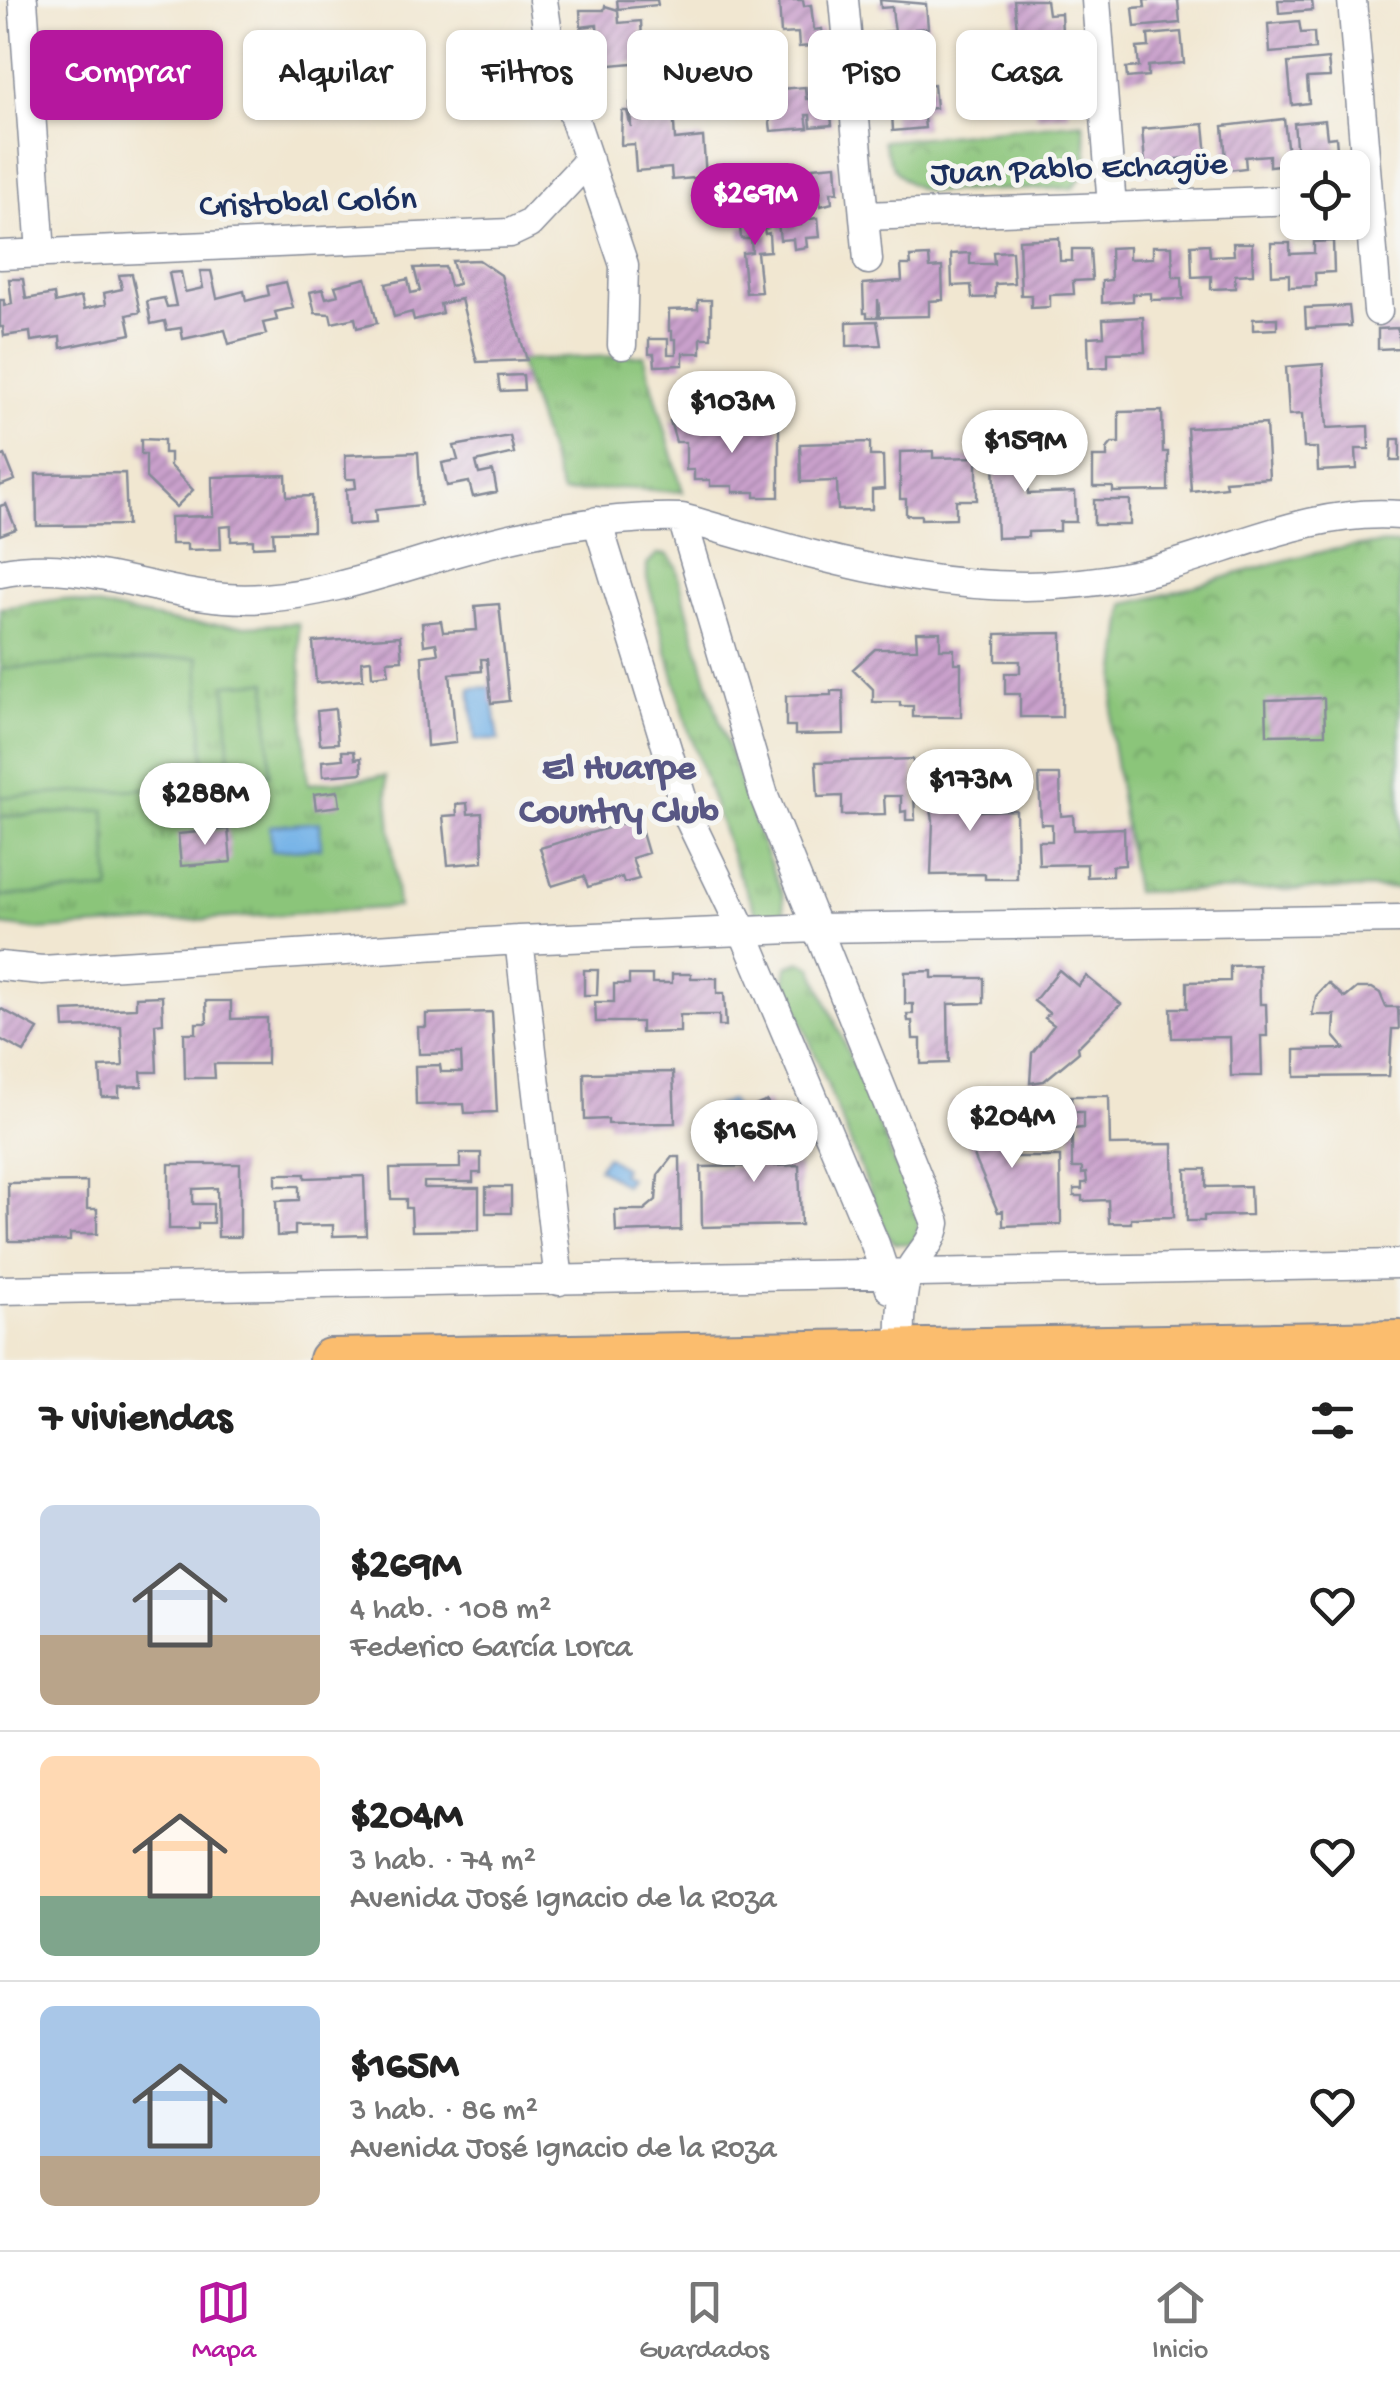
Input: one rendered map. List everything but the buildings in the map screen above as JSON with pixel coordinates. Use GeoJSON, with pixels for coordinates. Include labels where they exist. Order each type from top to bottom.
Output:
{"type":"FeatureCollection","features":[{"type":"Feature","properties":{"kind":"main road"},"geometry":{"type":"LineString","coordinates":[[330,1360],[901,1334],[1400,1342]]}},
{"type":"Feature","properties":{"kind":"street"},"geometry":{"type":"LineString","coordinates":[[23,0],[41,253]]}},
{"type":"Feature","properties":{"kind":"street"},"geometry":{"type":"LineString","coordinates":[[543,0],[550,48],[624,265],[622,345]]}},
{"type":"Feature","properties":{"kind":"street"},"geometry":{"type":"LineString","coordinates":[[844,0],[868,260]]}},
{"type":"Feature","properties":{"kind":"street"},"geometry":{"type":"LineString","coordinates":[[1096,0],[1112,207]]}},
{"type":"Feature","properties":{"kind":"street"},"geometry":{"type":"LineString","coordinates":[[1352,0],[1358,150]]}},
{"type":"Feature","properties":{"kind":"street","name":"Cristobal Colón"},"geometry":{"type":"LineString","coordinates":[[0,255],[510,233],[529,224],[589,160]]}},
{"type":"Feature","properties":{"kind":"street","name":"Juan Pablo Echagüe"},"geometry":{"type":"LineString","coordinates":[[864,216],[1280,201]]}},
{"type":"Feature","properties":{"kind":"street"},"geometry":{"type":"LineString","coordinates":[[1367,240],[1378,311]]}},
{"type":"Feature","properties":{"kind":"street"},"geometry":{"type":"LineString","coordinates":[[0,573],[74,571],[208,598],[287,596],[332,590],[490,544],[597,520],[682,518],[836,563],[901,576],[1046,586],[1131,576],[1351,514],[1400,515]]}},
{"type":"Feature","properties":{"kind":"street"},"geometry":{"type":"LineString","coordinates":[[682,518],[753,764],[936,1223],[933,1239],[897,1273]]}},
{"type":"Feature","properties":{"kind":"street"},"geometry":{"type":"LineString","coordinates":[[597,520],[688,817],[897,1273],[901,1334]]}},
{"type":"Feature","properties":{"kind":"street"},"geometry":{"type":"LineString","coordinates":[[0,966],[42,970],[518,940],[816,928],[1400,919]]}},
{"type":"Feature","properties":{"kind":"street"},"geometry":{"type":"LineString","coordinates":[[518,940],[559,1281]]}},
{"type":"Feature","properties":{"kind":"street"},"geometry":{"type":"LineString","coordinates":[[0,1290],[1400,1264]]}},
{"type":"Feature","properties":{"kind":"green space"},"geometry":{"type":"Polygon","coordinates":[[[1083,122],[1089,168],[1073,188],[928,192],[898,173],[883,141],[1083,122]]]}},
{"type":"Feature","properties":{"kind":"green space"},"geometry":{"type":"Polygon","coordinates":[[[644,355],[683,492],[619,488],[562,494],[518,360],[644,355]]]}},
{"type":"Feature","properties":{"kind":"green space"},"geometry":{"type":"Polygon","coordinates":[[[1400,545],[1400,888],[1135,892],[1110,730],[1125,604],[1334,549],[1400,545]]]}},
{"type":"Feature","properties":{"kind":"green space"},"geometry":{"type":"Polygon","coordinates":[[[657,554],[668,555],[676,566],[724,733],[783,896],[784,912],[778,916],[757,914],[737,871],[689,732],[647,578],[647,564],[657,554]]]}},
{"type":"Feature","properties":{"kind":"green space"},"geometry":{"type":"Polygon","coordinates":[[[62,599],[181,623],[298,623],[308,784],[386,776],[398,907],[40,930],[0,925],[0,608],[62,599]]]}},
{"type":"Feature","properties":{"kind":"green space"},"geometry":{"type":"Polygon","coordinates":[[[198,657],[205,785],[0,797],[0,669],[198,657]]]}},
{"type":"Feature","properties":{"kind":"green space"},"geometry":{"type":"Polygon","coordinates":[[[267,682],[270,774],[230,776],[226,684],[267,682]]]}},
{"type":"Feature","properties":{"kind":"green space"},"geometry":{"type":"Polygon","coordinates":[[[105,810],[110,890],[0,896],[0,817],[105,810]]]}},
{"type":"Feature","properties":{"kind":"green space"},"geometry":{"type":"Polygon","coordinates":[[[800,961],[812,967],[919,1221],[916,1238],[910,1244],[895,1243],[887,1234],[785,979],[787,966],[800,961]]]}},
{"type":"Feature","properties":{"kind":"water"},"geometry":{"type":"Polygon","coordinates":[[[745,367],[762,367],[763,392],[772,393],[772,401],[746,401],[745,367]]]}},
{"type":"Feature","properties":{"kind":"water"},"geometry":{"type":"Polygon","coordinates":[[[491,687],[499,740],[475,740],[470,688],[491,687]]]}},
{"type":"Feature","properties":{"kind":"water"},"geometry":{"type":"Polygon","coordinates":[[[320,822],[321,848],[272,851],[270,826],[320,822]]]}},
{"type":"Feature","properties":{"kind":"water"},"geometry":{"type":"Polygon","coordinates":[[[730,1100],[734,1108],[729,1111],[739,1134],[709,1147],[701,1130],[722,1121],[716,1106],[730,1100]]]}},
{"type":"Feature","properties":{"kind":"water"},"geometry":{"type":"Polygon","coordinates":[[[606,1156],[624,1168],[621,1173],[629,1178],[624,1185],[598,1168],[606,1156]]]}},
{"type":"Feature","properties":{"kind":"district","name":"El Huarpe Country Club"},"geometry":{"type":"Point","coordinates":[619,792]}}]}
